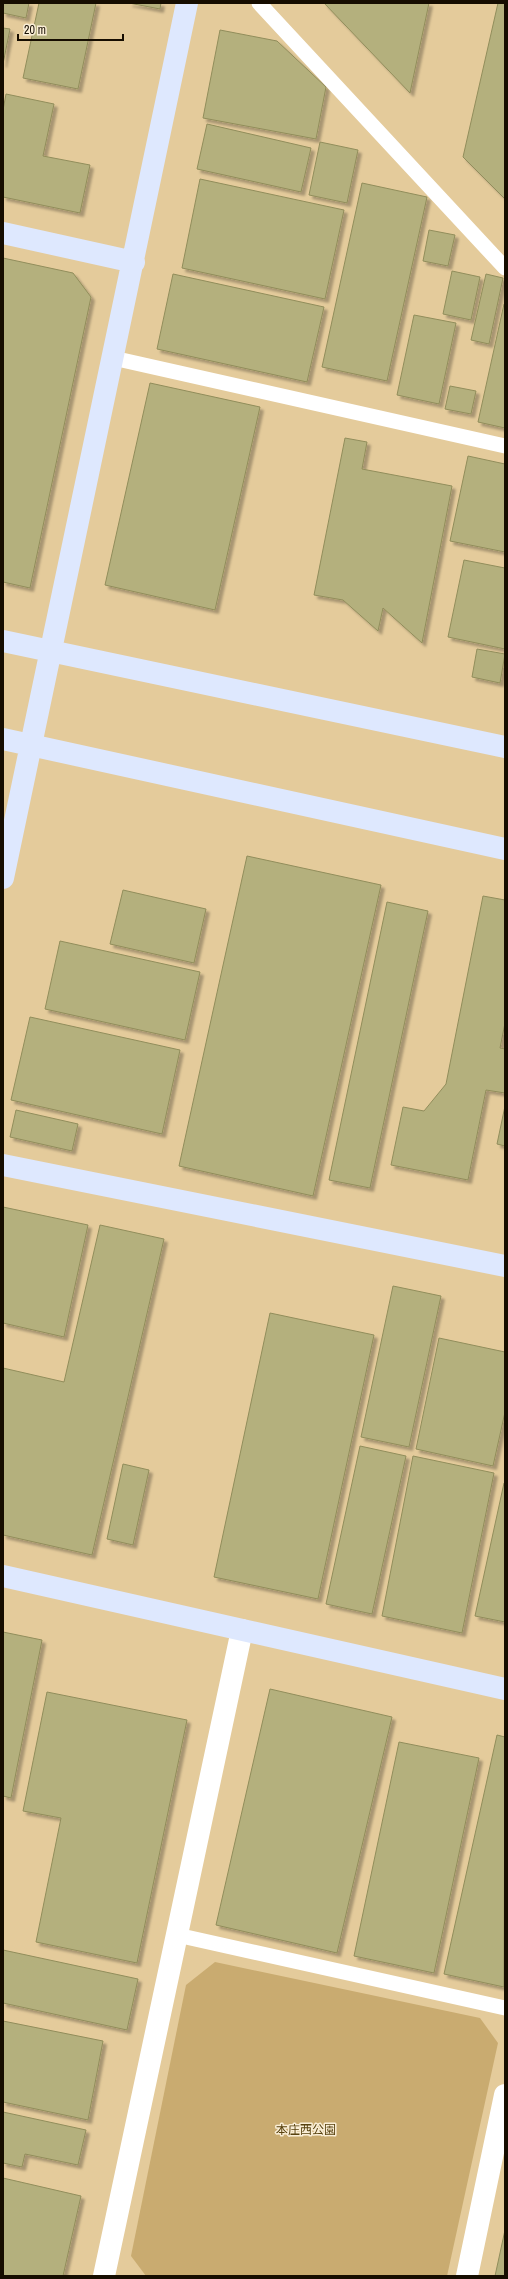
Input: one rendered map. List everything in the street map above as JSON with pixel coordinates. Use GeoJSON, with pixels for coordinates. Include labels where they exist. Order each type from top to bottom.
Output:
{"type":"FeatureCollection","features":[{"type":"Feature","properties":{"kind":"street"},"geometry":{"type":"LineString","coordinates":[[3,878],[30,745],[134,262],[187,3]]}},
{"type":"Feature","properties":{"kind":"street"},"geometry":{"type":"LineString","coordinates":[[3,233],[134,262]]}},
{"type":"Feature","properties":{"kind":"street"},"geometry":{"type":"LineString","coordinates":[[3,641],[505,747]]}},
{"type":"Feature","properties":{"kind":"street"},"geometry":{"type":"LineString","coordinates":[[3,739],[505,849]]}},
{"type":"Feature","properties":{"kind":"street"},"geometry":{"type":"LineString","coordinates":[[3,1165],[505,1266]]}},
{"type":"Feature","properties":{"kind":"street"},"geometry":{"type":"LineString","coordinates":[[3,1576],[505,1689]]}},
{"type":"Feature","properties":{"kind":"street"},"geometry":{"type":"LineString","coordinates":[[104,2276],[242,1630]]}},
{"type":"Feature","properties":{"kind":"street"},"geometry":{"type":"LineString","coordinates":[[467,2276],[505,2095]]}},
{"type":"Feature","properties":{"kind":"lane"},"geometry":{"type":"LineString","coordinates":[[259,3],[505,268]]}},
{"type":"Feature","properties":{"kind":"lane"},"geometry":{"type":"LineString","coordinates":[[113,358],[505,446]]}},
{"type":"Feature","properties":{"kind":"lane"},"geometry":{"type":"LineString","coordinates":[[177,1935],[505,2008]]}},
{"type":"Feature","properties":{"kind":"green space","name":"本庄西公園"},"geometry":{"type":"Polygon","coordinates":[[[215,1962],[480,2018],[498,2043],[447,2276],[146,2276],[131,2256],[186,1985],[215,1962]]]}},
{"type":"Feature","properties":{"kind":"building"},"geometry":{"type":"Polygon","coordinates":[[[3,3],[29,3],[26,18],[3,13],[3,3]]]}},
{"type":"Feature","properties":{"kind":"building"},"geometry":{"type":"Polygon","coordinates":[[[39,3],[96,3],[78,89],[23,78],[39,3]]]}},
{"type":"Feature","properties":{"kind":"building"},"geometry":{"type":"Polygon","coordinates":[[[129,3],[161,3],[160,9],[129,3]]]}},
{"type":"Feature","properties":{"kind":"building"},"geometry":{"type":"Polygon","coordinates":[[[324,3],[429,3],[410,93],[324,3]]]}},
{"type":"Feature","properties":{"kind":"building"},"geometry":{"type":"Polygon","coordinates":[[[498,3],[505,3],[505,199],[463,157],[498,3]]]}},
{"type":"Feature","properties":{"kind":"building"},"geometry":{"type":"Polygon","coordinates":[[[3,28],[10,29],[3,64],[3,28]]]}},
{"type":"Feature","properties":{"kind":"building"},"geometry":{"type":"Polygon","coordinates":[[[220,30],[277,41],[326,87],[316,139],[203,118],[220,30]]]}},
{"type":"Feature","properties":{"kind":"building"},"geometry":{"type":"Polygon","coordinates":[[[6,94],[54,104],[43,156],[90,165],[80,213],[3,197],[3,110],[6,94]]]}},
{"type":"Feature","properties":{"kind":"building"},"geometry":{"type":"Polygon","coordinates":[[[207,124],[311,148],[301,192],[197,169],[207,124]]]}},
{"type":"Feature","properties":{"kind":"building"},"geometry":{"type":"Polygon","coordinates":[[[320,142],[358,150],[347,203],[309,195],[320,142]]]}},
{"type":"Feature","properties":{"kind":"building"},"geometry":{"type":"Polygon","coordinates":[[[200,179],[344,210],[325,299],[182,268],[200,179]]]}},
{"type":"Feature","properties":{"kind":"building"},"geometry":{"type":"Polygon","coordinates":[[[362,183],[427,197],[387,381],[322,367],[362,183]]]}},
{"type":"Feature","properties":{"kind":"building"},"geometry":{"type":"Polygon","coordinates":[[[429,230],[455,235],[448,266],[423,261],[429,230]]]}},
{"type":"Feature","properties":{"kind":"building"},"geometry":{"type":"Polygon","coordinates":[[[3,258],[73,273],[91,297],[30,588],[3,582],[3,258]]]}},
{"type":"Feature","properties":{"kind":"building"},"geometry":{"type":"Polygon","coordinates":[[[452,271],[480,277],[471,320],[443,314],[452,271]]]}},
{"type":"Feature","properties":{"kind":"building"},"geometry":{"type":"Polygon","coordinates":[[[173,274],[324,307],[307,382],[157,349],[173,274]]]}},
{"type":"Feature","properties":{"kind":"building"},"geometry":{"type":"Polygon","coordinates":[[[486,274],[503,278],[489,344],[471,340],[486,274]]]}},
{"type":"Feature","properties":{"kind":"building"},"geometry":{"type":"Polygon","coordinates":[[[505,304],[505,428],[478,422],[505,304]]]}},
{"type":"Feature","properties":{"kind":"building"},"geometry":{"type":"Polygon","coordinates":[[[414,315],[456,323],[439,404],[397,395],[414,315]]]}},
{"type":"Feature","properties":{"kind":"building"},"geometry":{"type":"Polygon","coordinates":[[[150,383],[260,407],[215,610],[105,585],[150,383]]]}},
{"type":"Feature","properties":{"kind":"building"},"geometry":{"type":"Polygon","coordinates":[[[450,386],[476,391],[471,414],[445,409],[450,386]]]}},
{"type":"Feature","properties":{"kind":"building"},"geometry":{"type":"Polygon","coordinates":[[[345,438],[367,442],[362,469],[452,486],[422,643],[383,608],[378,631],[343,600],[314,595],[345,438]]]}},
{"type":"Feature","properties":{"kind":"building"},"geometry":{"type":"Polygon","coordinates":[[[468,456],[505,464],[505,552],[450,541],[468,456]]]}},
{"type":"Feature","properties":{"kind":"building"},"geometry":{"type":"Polygon","coordinates":[[[464,560],[505,568],[505,649],[448,637],[464,560]]]}},
{"type":"Feature","properties":{"kind":"building"},"geometry":{"type":"Polygon","coordinates":[[[477,649],[505,654],[500,683],[472,677],[477,649]]]}},
{"type":"Feature","properties":{"kind":"building"},"geometry":{"type":"Polygon","coordinates":[[[247,856],[381,885],[313,1196],[179,1166],[247,856]]]}},
{"type":"Feature","properties":{"kind":"building"},"geometry":{"type":"Polygon","coordinates":[[[123,890],[206,909],[194,963],[110,944],[123,890]]]}},
{"type":"Feature","properties":{"kind":"building"},"geometry":{"type":"Polygon","coordinates":[[[483,896],[505,900],[505,1023],[500,1048],[505,1049],[505,1093],[486,1090],[468,1180],[391,1165],[403,1107],[424,1111],[446,1084],[483,896]]]}},
{"type":"Feature","properties":{"kind":"building"},"geometry":{"type":"Polygon","coordinates":[[[387,902],[428,911],[370,1188],[329,1180],[387,902]]]}},
{"type":"Feature","properties":{"kind":"building"},"geometry":{"type":"Polygon","coordinates":[[[60,941],[200,972],[185,1040],[45,1009],[60,941]]]}},
{"type":"Feature","properties":{"kind":"building"},"geometry":{"type":"Polygon","coordinates":[[[30,1017],[180,1050],[162,1134],[11,1100],[30,1017]]]}},
{"type":"Feature","properties":{"kind":"building"},"geometry":{"type":"Polygon","coordinates":[[[505,1106],[505,1146],[497,1144],[505,1106]]]}},
{"type":"Feature","properties":{"kind":"building"},"geometry":{"type":"Polygon","coordinates":[[[16,1110],[78,1124],[72,1151],[10,1137],[16,1110]]]}},
{"type":"Feature","properties":{"kind":"building"},"geometry":{"type":"Polygon","coordinates":[[[3,1207],[88,1225],[64,1337],[3,1323],[3,1207]]]}},
{"type":"Feature","properties":{"kind":"building"},"geometry":{"type":"Polygon","coordinates":[[[100,1225],[164,1239],[92,1555],[3,1535],[3,1368],[64,1382],[100,1225]]]}},
{"type":"Feature","properties":{"kind":"building"},"geometry":{"type":"Polygon","coordinates":[[[393,1286],[441,1296],[409,1447],[361,1437],[393,1286]]]}},
{"type":"Feature","properties":{"kind":"building"},"geometry":{"type":"Polygon","coordinates":[[[270,1313],[374,1335],[318,1599],[214,1577],[270,1313]]]}},
{"type":"Feature","properties":{"kind":"building"},"geometry":{"type":"Polygon","coordinates":[[[439,1338],[505,1352],[505,1412],[493,1466],[416,1449],[439,1338]]]}},
{"type":"Feature","properties":{"kind":"building"},"geometry":{"type":"Polygon","coordinates":[[[360,1446],[406,1456],[372,1614],[326,1604],[360,1446]]]}},
{"type":"Feature","properties":{"kind":"building"},"geometry":{"type":"Polygon","coordinates":[[[413,1456],[494,1473],[462,1633],[382,1616],[413,1456]]]}},
{"type":"Feature","properties":{"kind":"building"},"geometry":{"type":"Polygon","coordinates":[[[123,1464],[149,1470],[133,1545],[107,1539],[123,1464]]]}},
{"type":"Feature","properties":{"kind":"building"},"geometry":{"type":"Polygon","coordinates":[[[505,1483],[505,1622],[475,1616],[505,1483]]]}},
{"type":"Feature","properties":{"kind":"building"},"geometry":{"type":"Polygon","coordinates":[[[3,1632],[42,1640],[11,1798],[3,1796],[3,1632]]]}},
{"type":"Feature","properties":{"kind":"building"},"geometry":{"type":"Polygon","coordinates":[[[270,1689],[392,1717],[337,1953],[216,1925],[270,1689]]]}},
{"type":"Feature","properties":{"kind":"building"},"geometry":{"type":"Polygon","coordinates":[[[47,1692],[187,1720],[137,1963],[36,1942],[61,1818],[23,1811],[47,1692]]]}},
{"type":"Feature","properties":{"kind":"building"},"geometry":{"type":"Polygon","coordinates":[[[497,1735],[505,1737],[504,1987],[444,1974],[497,1735]]]}},
{"type":"Feature","properties":{"kind":"building"},"geometry":{"type":"Polygon","coordinates":[[[399,1742],[479,1758],[434,1973],[354,1956],[399,1742]]]}},
{"type":"Feature","properties":{"kind":"building"},"geometry":{"type":"Polygon","coordinates":[[[3,1950],[138,1979],[127,2030],[3,2003],[3,1950]]]}},
{"type":"Feature","properties":{"kind":"building"},"geometry":{"type":"Polygon","coordinates":[[[3,2021],[103,2041],[88,2120],[3,2102],[3,2021]]]}},
{"type":"Feature","properties":{"kind":"building"},"geometry":{"type":"Polygon","coordinates":[[[3,2112],[86,2130],[78,2165],[25,2154],[22,2167],[3,2163],[3,2112]]]}},
{"type":"Feature","properties":{"kind":"building"},"geometry":{"type":"Polygon","coordinates":[[[3,2178],[81,2196],[63,2276],[3,2276],[3,2178]]]}},
{"type":"Feature","properties":{"kind":"building"},"geometry":{"type":"Polygon","coordinates":[[[505,2230],[505,2276],[495,2276],[505,2230]]]}}]}
